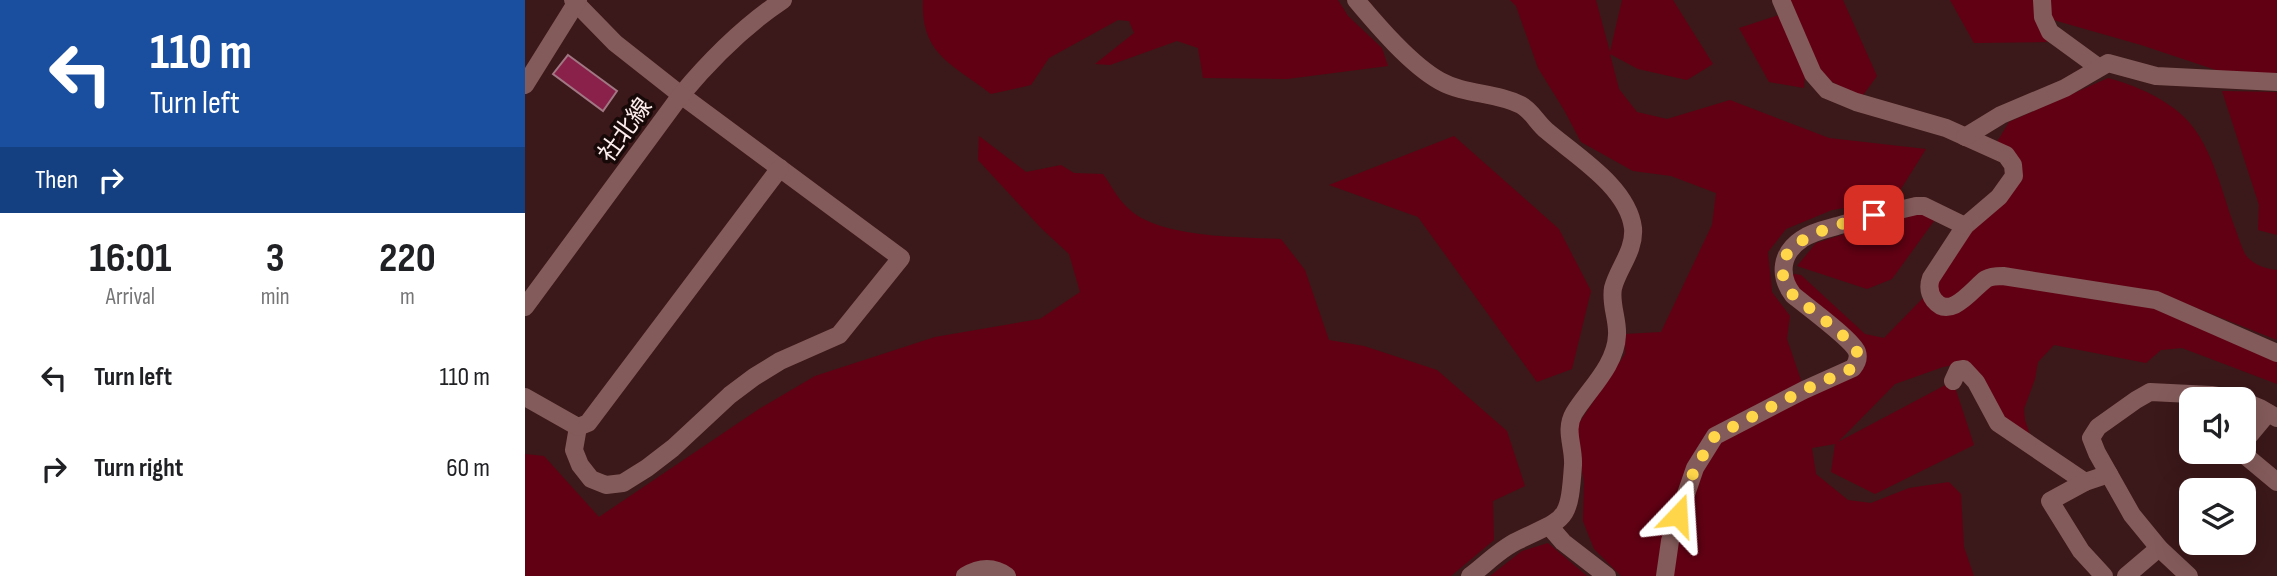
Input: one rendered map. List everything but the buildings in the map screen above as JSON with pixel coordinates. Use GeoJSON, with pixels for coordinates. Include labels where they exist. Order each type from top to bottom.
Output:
{"type":"FeatureCollection","features":[{"type":"Feature","properties":{"kind":"street","name":"社北線"},"geometry":{"type":"LineString","coordinates":[[525,306],[681,95],[728,44],[783,0]]}},
{"type":"Feature","properties":{"kind":"street"},"geometry":{"type":"LineString","coordinates":[[1356,0],[1415,62],[1441,82],[1523,106],[1545,130],[1590,164],[1626,206],[1631,216],[1633,232],[1630,249],[1615,280],[1612,296],[1618,332],[1616,347],[1591,391],[1573,414],[1568,430],[1573,457],[1569,506],[1560,520],[1514,542],[1470,576]]}},
{"type":"Feature","properties":{"kind":"street"},"geometry":{"type":"LineString","coordinates":[[1781,0],[1813,74],[1827,90],[1856,102],[1946,128],[2006,155],[2013,165],[2014,176],[1999,197],[1965,226],[1929,285],[1933,299],[1943,306],[1961,302],[1986,279],[2003,276],[2157,300],[2277,353]]}},
{"type":"Feature","properties":{"kind":"street"},"geometry":{"type":"LineString","coordinates":[[2042,0],[2043,17],[2050,32],[2098,67]]}},
{"type":"Feature","properties":{"kind":"street"},"geometry":{"type":"LineString","coordinates":[[525,85],[575,1],[615,43],[901,258],[839,335],[780,361],[754,377],[730,395],[673,448],[623,483],[606,485],[591,479],[580,465],[574,450],[578,428]]}},
{"type":"Feature","properties":{"kind":"street"},"geometry":{"type":"LineString","coordinates":[[1965,137],[2001,114],[2065,88],[2108,63],[2156,76],[2277,82]]}},
{"type":"Feature","properties":{"kind":"street"},"geometry":{"type":"LineString","coordinates":[[578,428],[588,423],[780,168]]}},
{"type":"Feature","properties":{"kind":"street"},"geometry":{"type":"LineString","coordinates":[[1665,576],[1670,541],[1695,468],[1715,436],[1853,368],[1856,364],[1858,356],[1852,344],[1787,287],[1782,271],[1783,262],[1790,250],[1803,238],[1824,230],[1916,206],[1924,206],[1965,226]]}},
{"type":"Feature","properties":{"kind":"street"},"geometry":{"type":"LineString","coordinates":[[1953,382],[1958,370],[1965,369],[1976,382],[1998,423],[2085,482]]}},
{"type":"Feature","properties":{"kind":"street"},"geometry":{"type":"LineString","coordinates":[[2179,394],[2150,393],[2136,400],[2098,427],[2091,438],[2132,515],[2159,548],[2189,576]]}},
{"type":"Feature","properties":{"kind":"street"},"geometry":{"type":"LineString","coordinates":[[525,397],[578,428]]}},
{"type":"Feature","properties":{"kind":"street"},"geometry":{"type":"LineString","coordinates":[[2256,408],[2272,416],[2256,431]]}},
{"type":"Feature","properties":{"kind":"street"},"geometry":{"type":"LineString","coordinates":[[2255,464],[2277,482]]}},
{"type":"Feature","properties":{"kind":"street"},"geometry":{"type":"LineString","coordinates":[[2104,576],[2081,551],[2050,501],[2085,482],[2109,474]]}},
{"type":"Feature","properties":{"kind":"street"},"geometry":{"type":"LineString","coordinates":[[1550,527],[1563,542],[1607,576]]}},
{"type":"Feature","properties":{"kind":"street"},"geometry":{"type":"LineString","coordinates":[[2126,576],[2159,548]]}},
{"type":"Feature","properties":{"kind":"street"},"geometry":{"type":"LineString","coordinates":[[965,576],[979,569],[992,568],[1007,576]]}},
{"type":"Feature","properties":{"kind":"shaded area"},"geometry":{"type":"Polygon","coordinates":[[[923,0],[1338,0],[1348,16],[1382,48],[1388,66],[1287,79],[1203,78],[1198,48],[1177,41],[1110,65],[1095,64],[1134,33],[1129,21],[1118,20],[1049,58],[1031,85],[991,94],[952,66],[933,46],[927,34],[923,0]]]}},
{"type":"Feature","properties":{"kind":"shaded area"},"geometry":{"type":"Polygon","coordinates":[[[1510,0],[1596,0],[1610,52],[1622,0],[1673,0],[1713,64],[1687,80],[1638,69],[1610,54],[1619,89],[1637,112],[1667,119],[1730,100],[1829,138],[1926,149],[1894,200],[1832,210],[1786,229],[1768,252],[1772,292],[1790,316],[1787,339],[1803,386],[1714,433],[1662,576],[1621,576],[1594,549],[1583,521],[1584,482],[1575,429],[1625,354],[1625,334],[1661,332],[1712,225],[1716,193],[1671,176],[1633,171],[1581,142],[1538,68],[1516,6],[1510,0]]]}},
{"type":"Feature","properties":{"kind":"shaded area"},"geometry":{"type":"Polygon","coordinates":[[[1789,0],[1843,0],[1877,76],[1861,98],[1820,75],[1789,0]]]}},
{"type":"Feature","properties":{"kind":"shaded area"},"geometry":{"type":"Polygon","coordinates":[[[1950,0],[2038,0],[2039,26],[2047,42],[1974,43],[1950,0]]]}},
{"type":"Feature","properties":{"kind":"shaded area"},"geometry":{"type":"Polygon","coordinates":[[[2042,0],[2277,0],[2277,75],[2222,72],[2043,17],[2042,0]]]}},
{"type":"Feature","properties":{"kind":"shaded area"},"geometry":{"type":"Polygon","coordinates":[[[1779,15],[1805,75],[1804,88],[1769,82],[1739,28],[1779,15]]]}},
{"type":"Feature","properties":{"kind":"shaded area"},"geometry":{"type":"Polygon","coordinates":[[[2108,78],[2140,89],[2161,100],[2180,113],[2197,132],[2216,172],[2245,254],[2259,265],[2277,270],[2277,340],[2161,294],[2003,273],[1958,299],[1938,298],[1934,280],[1969,231],[2020,176],[1997,142],[2009,122],[2108,78]]]}},
{"type":"Feature","properties":{"kind":"shaded area"},"geometry":{"type":"Polygon","coordinates":[[[2222,91],[2277,92],[2277,235],[2258,230],[2259,205],[2222,91]]]}},
{"type":"Feature","properties":{"kind":"shaded area"},"geometry":{"type":"Polygon","coordinates":[[[979,136],[1026,172],[1061,165],[1074,173],[1103,174],[1129,209],[1160,226],[1201,234],[1281,239],[1305,270],[1329,340],[1364,346],[1437,370],[1507,431],[1525,486],[1493,501],[1494,540],[1451,576],[525,576],[525,454],[544,456],[599,517],[759,409],[815,376],[935,337],[1040,319],[1080,292],[1069,254],[978,160],[979,136]]]}},
{"type":"Feature","properties":{"kind":"shaded area"},"geometry":{"type":"Polygon","coordinates":[[[1454,136],[1559,229],[1591,291],[1572,369],[1537,382],[1418,217],[1329,185],[1454,136]]]}},
{"type":"Feature","properties":{"kind":"shaded area"},"geometry":{"type":"Polygon","coordinates":[[[1918,211],[1934,221],[1892,279],[1867,289],[1797,266],[1816,243],[1918,211]]]}},
{"type":"Feature","properties":{"kind":"shaded area"},"geometry":{"type":"Polygon","coordinates":[[[1791,275],[1801,275],[1865,334],[1884,338],[1923,298],[1936,309],[1995,280],[2084,298],[2154,307],[2277,361],[2277,384],[2182,348],[2161,350],[2146,363],[2054,345],[2038,362],[2024,409],[2032,441],[2004,421],[1964,363],[1943,367],[1895,384],[1838,442],[1953,381],[1974,445],[1875,494],[1831,472],[1835,444],[1812,448],[1816,474],[1848,500],[1871,503],[1909,488],[1949,482],[1961,494],[1964,547],[1974,576],[1671,576],[1681,517],[1717,439],[1800,398],[1815,395],[1857,372],[1862,366],[1798,295],[1791,275]]]}},
{"type":"Feature","properties":{"kind":"shaded area"},"geometry":{"type":"Polygon","coordinates":[[[1548,543],[1587,576],[1490,576],[1522,551],[1548,543]]]}},
{"type":"Feature","properties":{"kind":"route"},"geometry":{"type":"LineString","coordinates":[[1678,515],[1695,468],[1715,436],[1853,368],[1856,364],[1858,356],[1852,344],[1787,287],[1782,271],[1783,262],[1790,250],[1803,238],[1874,215]]}}]}
